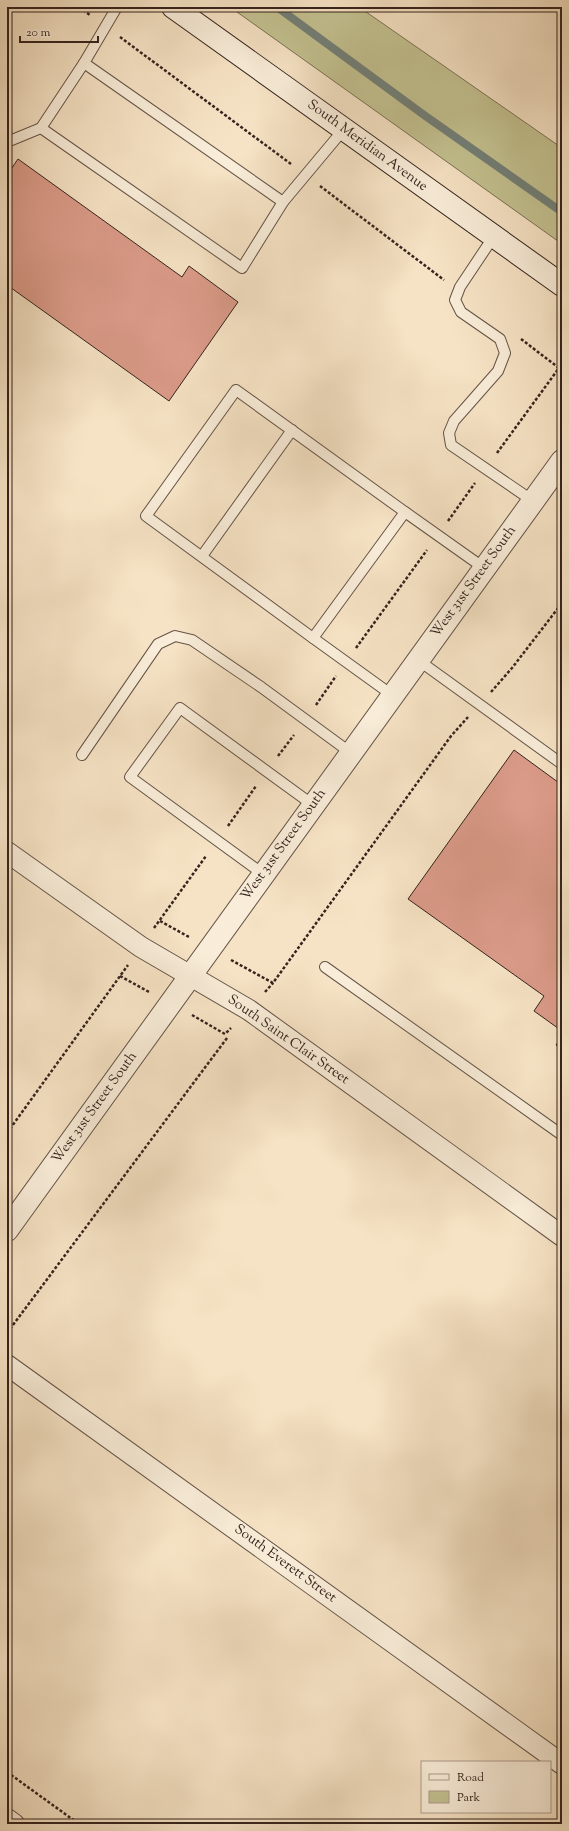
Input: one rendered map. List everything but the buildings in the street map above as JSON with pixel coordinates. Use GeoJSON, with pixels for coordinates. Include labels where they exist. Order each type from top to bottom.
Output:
{"type":"FeatureCollection","features":[{"type":"Feature","properties":{"kind":"street","name":"South Meridian Avenue"},"geometry":{"type":"LineString","coordinates":[[173,7],[562,284]]}},
{"type":"Feature","properties":{"kind":"street","name":"West 31st Street South"},"geometry":{"type":"LineString","coordinates":[[7,1230],[191,976],[262,874],[562,460]]}},
{"type":"Feature","properties":{"kind":"street","name":"South Saint Clair Street"},"geometry":{"type":"LineString","coordinates":[[7,852],[141,947],[249,1010],[562,1236]]}},
{"type":"Feature","properties":{"kind":"street","name":"South Everett Street"},"geometry":{"type":"LineString","coordinates":[[7,1365],[562,1764]]}},
{"type":"Feature","properties":{"kind":"street"},"geometry":{"type":"LineString","coordinates":[[7,1819],[14,1824]]}},
{"type":"Feature","properties":{"kind":"lane"},"geometry":{"type":"LineString","coordinates":[[7,142],[41,128],[84,63],[117,7]]}},
{"type":"Feature","properties":{"kind":"lane"},"geometry":{"type":"LineString","coordinates":[[84,63],[283,202]]}},
{"type":"Feature","properties":{"kind":"lane"},"geometry":{"type":"LineString","coordinates":[[41,128],[242,268],[283,202],[344,129]]}},
{"type":"Feature","properties":{"kind":"lane"},"geometry":{"type":"LineString","coordinates":[[494,236],[458,291],[455,300],[461,312],[500,339],[505,353],[498,372],[454,421],[449,433],[452,445],[533,501]]}},
{"type":"Feature","properties":{"kind":"lane"},"geometry":{"type":"LineString","coordinates":[[392,695],[146,516],[236,390],[484,568]]}},
{"type":"Feature","properties":{"kind":"lane"},"geometry":{"type":"LineString","coordinates":[[202,556],[292,430]]}},
{"type":"Feature","properties":{"kind":"lane"},"geometry":{"type":"LineString","coordinates":[[313,638],[405,512]]}},
{"type":"Feature","properties":{"kind":"lane"},"geometry":{"type":"LineString","coordinates":[[82,755],[158,644],[175,636],[192,640],[351,753]]}},
{"type":"Feature","properties":{"kind":"lane"},"geometry":{"type":"LineString","coordinates":[[418,660],[562,764]]}},
{"type":"Feature","properties":{"kind":"lane"},"geometry":{"type":"LineString","coordinates":[[262,874],[130,777],[180,708],[313,805]]}},
{"type":"Feature","properties":{"kind":"lane"},"geometry":{"type":"LineString","coordinates":[[325,967],[562,1135]]}},
{"type":"Feature","properties":{"kind":"path"},"geometry":{"type":"LineString","coordinates":[[79,7],[306,175],[458,291]]}},
{"type":"Feature","properties":{"kind":"path"},"geometry":{"type":"LineString","coordinates":[[7,1133],[559,368],[515,334]]}},
{"type":"Feature","properties":{"kind":"path"},"geometry":{"type":"LineString","coordinates":[[160,921],[273,983],[451,736],[512,668],[562,603]]}},
{"type":"Feature","properties":{"kind":"path"},"geometry":{"type":"LineString","coordinates":[[7,1333],[227,1038]]}},
{"type":"Feature","properties":{"kind":"path"},"geometry":{"type":"LineString","coordinates":[[7,1772],[79,1824]]}},
{"type":"Feature","properties":{"kind":"green space"},"geometry":{"type":"Polygon","coordinates":[[[230,7],[359,7],[562,148],[562,244],[230,7]]]}},
{"type":"Feature","properties":{"kind":"waterway"},"geometry":{"type":"LineString","coordinates":[[277,7],[424,115],[562,212]]}}]}
